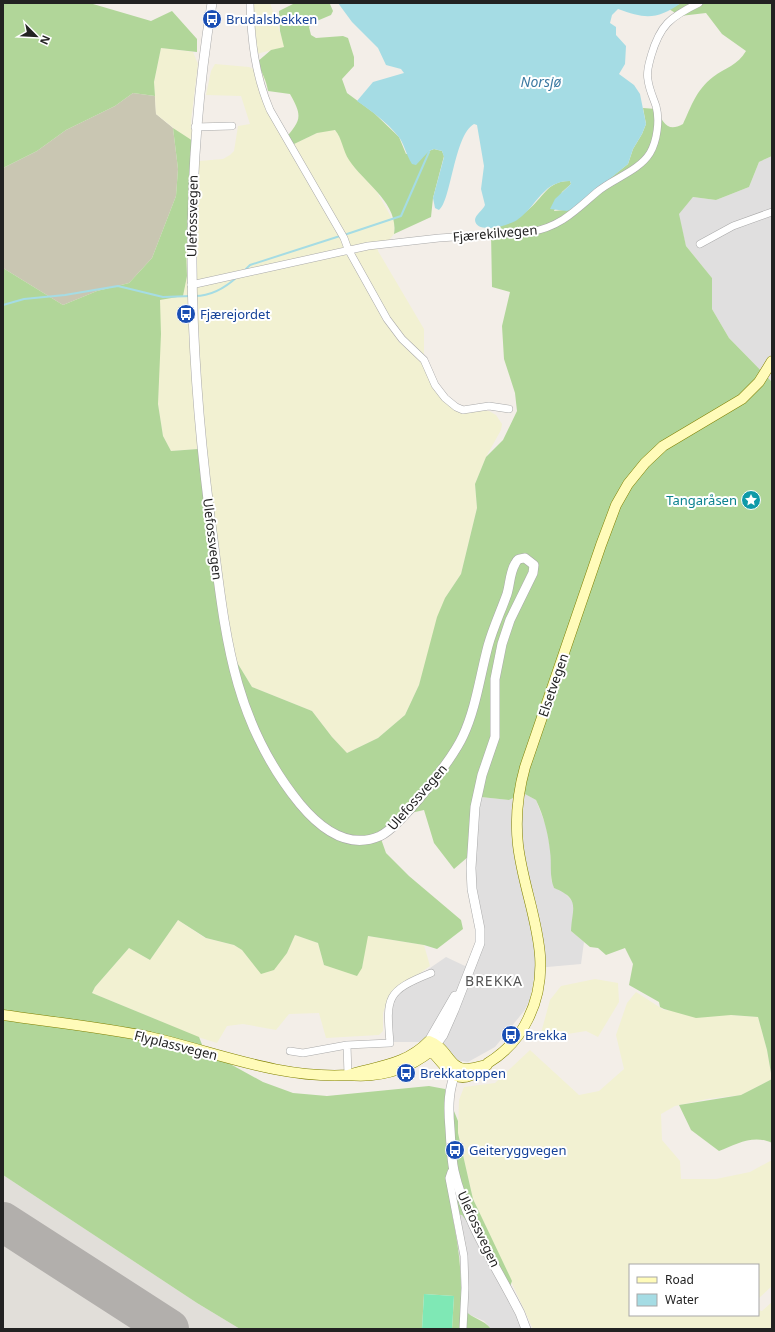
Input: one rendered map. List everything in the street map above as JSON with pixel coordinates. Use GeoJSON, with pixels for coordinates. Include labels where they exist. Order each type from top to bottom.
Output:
{"type":"FeatureCollection","features":[{"type":"Feature","properties":{"kind":"main road","name":"Elsetvegen"},"geometry":{"type":"LineString","coordinates":[[456,1072],[468,1076],[499,1056],[516,1038],[531,1013],[540,987],[542,968],[540,947],[522,870],[518,843],[518,796],[525,767],[611,518],[628,484],[653,455],[674,439],[726,410],[742,399],[759,382],[772,361]]}},
{"type":"Feature","properties":{"kind":"main road","name":"Flyplassvegen"},"geometry":{"type":"LineString","coordinates":[[3,1015],[94,1027],[149,1037],[276,1070],[312,1075],[348,1075],[401,1061],[418,1051],[433,1045]]}},
{"type":"Feature","properties":{"kind":"main road"},"geometry":{"type":"LineString","coordinates":[[433,1045],[448,1071],[456,1072]]}},
{"type":"Feature","properties":{"kind":"street","name":"Ulefossvegen"},"geometry":{"type":"LineString","coordinates":[[212,3],[200,72],[195,127],[192,175],[191,285],[198,411],[220,591],[231,663],[246,710],[263,748],[290,792],[308,814],[322,827],[342,838],[356,841],[368,840],[380,835],[398,821],[445,767],[465,732],[474,706],[488,647],[509,589],[515,564],[519,559],[525,558],[534,565],[533,573],[506,631],[496,670],[495,737],[479,787],[472,826],[471,881],[480,937],[477,953],[454,1010],[433,1045]]}},
{"type":"Feature","properties":{"kind":"street"},"geometry":{"type":"LineString","coordinates":[[250,3],[252,47],[266,101],[273,118],[344,238],[348,249],[387,319],[402,339],[424,360],[435,384],[445,398],[456,407],[463,410],[489,406],[509,409]]}},
{"type":"Feature","properties":{"kind":"street","name":"Fjærekilvegen"},"geometry":{"type":"LineString","coordinates":[[191,285],[348,249],[439,238],[535,231],[573,214],[602,188],[635,168],[650,153],[655,141],[657,113],[649,86],[647,71],[655,42],[666,24],[699,3]]}},
{"type":"Feature","properties":{"kind":"street"},"geometry":{"type":"LineString","coordinates":[[195,127],[232,126]]}},
{"type":"Feature","properties":{"kind":"street"},"geometry":{"type":"LineString","coordinates":[[700,244],[733,226],[772,212]]}},
{"type":"Feature","properties":{"kind":"street"},"geometry":{"type":"LineString","coordinates":[[290,1051],[303,1053],[347,1045],[390,1043],[387,1010],[392,998],[403,986],[431,973]]}},
{"type":"Feature","properties":{"kind":"street"},"geometry":{"type":"LineString","coordinates":[[347,1045],[348,1075]]}},
{"type":"Feature","properties":{"kind":"street","name":"Ulefossvegen"},"geometry":{"type":"LineString","coordinates":[[456,1072],[450,1090],[448,1108],[454,1170],[471,1217],[520,1313],[526,1329]]}},
{"type":"Feature","properties":{"kind":"street"},"geometry":{"type":"LineString","coordinates":[[454,1170],[451,1172],[449,1178],[464,1256],[465,1280],[463,1329]]}},
{"type":"Feature","properties":{"kind":"shaded area"},"geometry":{"type":"Polygon","coordinates":[[[133,93],[155,96],[156,114],[173,128],[178,169],[176,196],[152,258],[129,283],[97,291],[63,305],[3,268],[3,168],[37,151],[66,130],[115,106],[133,93]]]}},
{"type":"Feature","properties":{"kind":"shaded area"},"geometry":{"type":"Polygon","coordinates":[[[772,156],[772,382],[729,338],[712,309],[712,278],[686,246],[678,214],[693,197],[716,200],[749,187],[759,162],[772,156]]]}},
{"type":"Feature","properties":{"kind":"shaded area"},"geometry":{"type":"Polygon","coordinates":[[[523,793],[536,800],[546,826],[551,853],[551,879],[554,888],[563,891],[573,902],[575,908],[571,931],[584,942],[581,964],[536,968],[530,1000],[524,1011],[495,1047],[468,1062],[455,1060],[442,1041],[430,1037],[420,1042],[391,1042],[385,1024],[391,1000],[417,977],[446,957],[465,966],[476,951],[476,916],[471,850],[481,797],[509,800],[523,793]]]}},
{"type":"Feature","properties":{"kind":"shaded area"},"geometry":{"type":"Polygon","coordinates":[[[3,1175],[197,1303],[240,1329],[3,1329],[3,1175]]]}},
{"type":"Feature","properties":{"kind":"shaded area"},"geometry":{"type":"Polygon","coordinates":[[[452,1214],[462,1215],[470,1226],[507,1295],[522,1329],[491,1329],[484,1321],[468,1314],[463,1308],[461,1301],[461,1268],[452,1214]]]}},
{"type":"Feature","properties":{"kind":"green space"},"geometry":{"type":"Polygon","coordinates":[[[3,3],[94,3],[93,4],[151,21],[172,11],[197,39],[197,52],[161,48],[154,82],[155,96],[133,93],[115,106],[66,130],[37,151],[3,168],[3,3]]]}},
{"type":"Feature","properties":{"kind":"green space"},"geometry":{"type":"Polygon","coordinates":[[[251,3],[270,3],[285,47],[256,54],[251,3]]]}},
{"type":"Feature","properties":{"kind":"green space"},"geometry":{"type":"Polygon","coordinates":[[[295,3],[330,4],[333,11],[331,15],[312,23],[309,27],[311,35],[316,38],[343,36],[348,38],[354,57],[354,66],[342,79],[347,93],[374,113],[399,137],[406,154],[434,149],[442,151],[444,156],[433,198],[431,217],[394,234],[394,223],[386,203],[355,169],[345,153],[335,130],[317,133],[292,145],[284,140],[297,123],[297,108],[290,94],[268,91],[265,79],[257,62],[271,50],[284,47],[280,31],[279,11],[295,3]]]}},
{"type":"Feature","properties":{"kind":"green space"},"geometry":{"type":"Polygon","coordinates":[[[681,3],[772,3],[772,156],[759,162],[749,187],[716,200],[693,197],[679,214],[686,246],[712,278],[712,309],[729,338],[772,382],[772,1079],[767,1050],[758,1017],[731,1015],[696,1018],[664,1009],[660,1007],[659,1002],[629,985],[633,964],[625,948],[606,955],[598,948],[590,947],[571,931],[573,910],[572,900],[563,892],[554,888],[551,856],[545,825],[536,800],[523,793],[509,800],[481,797],[469,856],[454,869],[434,843],[424,810],[406,814],[380,836],[386,853],[409,876],[461,920],[463,929],[437,949],[424,945],[368,936],[362,968],[357,976],[324,965],[318,943],[295,935],[287,953],[274,970],[261,974],[242,950],[234,945],[206,938],[178,920],[150,960],[129,948],[95,987],[92,993],[199,1037],[203,1047],[232,1065],[263,1082],[293,1093],[327,1096],[429,1086],[445,1089],[458,1121],[458,1133],[473,1199],[512,1281],[507,1295],[470,1226],[462,1215],[452,1214],[459,1260],[462,1304],[467,1312],[485,1323],[491,1329],[452,1329],[454,1296],[424,1294],[422,1329],[240,1329],[197,1303],[3,1175],[3,268],[63,305],[97,291],[129,283],[152,258],[176,196],[178,169],[173,128],[193,141],[190,156],[193,161],[190,230],[186,249],[187,276],[183,296],[160,300],[161,334],[158,404],[163,436],[171,451],[198,449],[207,457],[216,526],[218,558],[235,659],[252,687],[312,711],[332,737],[347,753],[378,738],[405,715],[419,685],[437,617],[445,598],[461,574],[477,508],[475,484],[486,457],[503,440],[517,411],[515,393],[504,359],[502,326],[510,292],[492,287],[491,232],[493,228],[498,227],[525,213],[546,191],[556,183],[570,181],[571,184],[562,192],[554,211],[564,210],[586,197],[628,164],[633,149],[646,124],[643,108],[656,109],[663,122],[669,127],[683,124],[702,87],[713,77],[743,56],[746,51],[722,34],[706,13],[680,16],[669,9],[681,3]]]}},
{"type":"Feature","properties":{"kind":"green space"},"geometry":{"type":"Polygon","coordinates":[[[161,48],[193,52],[198,64],[191,121],[193,141],[181,134],[156,114],[154,82],[161,48]]]}},
{"type":"Feature","properties":{"kind":"green space"},"geometry":{"type":"Polygon","coordinates":[[[215,64],[249,67],[261,72],[265,76],[262,94],[292,145],[317,133],[332,129],[337,132],[355,168],[377,192],[394,222],[394,234],[389,240],[378,248],[378,251],[424,329],[424,367],[453,408],[489,411],[496,415],[502,424],[501,430],[486,457],[475,484],[477,508],[461,574],[445,598],[419,685],[405,715],[378,738],[347,753],[332,737],[312,711],[252,687],[235,659],[198,449],[171,451],[163,436],[158,404],[160,300],[183,296],[187,276],[186,249],[199,161],[223,159],[230,155],[234,151],[238,126],[250,124],[241,96],[206,95],[211,71],[215,64]]]}},
{"type":"Feature","properties":{"kind":"green space"},"geometry":{"type":"Polygon","coordinates":[[[178,920],[205,938],[234,945],[242,950],[261,973],[287,953],[295,935],[318,943],[324,965],[362,968],[367,936],[424,945],[430,966],[390,995],[383,1013],[383,1031],[379,1035],[326,1038],[319,1013],[289,1014],[276,1030],[243,1024],[227,1026],[217,1043],[185,1033],[92,993],[95,987],[129,948],[150,960],[178,920]]]}},
{"type":"Feature","properties":{"kind":"green space"},"geometry":{"type":"Polygon","coordinates":[[[595,979],[618,983],[619,1002],[598,1037],[586,1031],[549,1037],[541,1033],[550,1000],[561,986],[595,979]]]}},
{"type":"Feature","properties":{"kind":"green space"},"geometry":{"type":"Polygon","coordinates":[[[636,992],[664,1010],[758,1017],[767,1050],[772,1079],[741,1095],[707,1099],[675,1106],[661,1114],[662,1140],[680,1161],[681,1179],[716,1179],[750,1172],[772,1160],[772,1286],[759,1298],[759,1264],[629,1264],[629,1316],[759,1316],[759,1310],[762,1311],[772,1302],[772,1328],[770,1329],[533,1329],[473,1199],[458,1133],[459,1100],[464,1087],[495,1083],[530,1050],[579,1095],[599,1091],[624,1069],[616,1035],[627,1003],[636,992]]]}},
{"type":"Feature","properties":{"kind":"green space"},"geometry":{"type":"Polygon","coordinates":[[[772,1079],[772,1143],[759,1139],[745,1141],[719,1151],[691,1130],[679,1105],[741,1095],[772,1079]]]}},
{"type":"Feature","properties":{"kind":"green space"},"geometry":{"type":"Polygon","coordinates":[[[424,1294],[454,1296],[452,1329],[422,1329],[424,1294]]]}},
{"type":"Feature","properties":{"kind":"water","name":"Norsjø"},"geometry":{"type":"Polygon","coordinates":[[[338,3],[681,3],[673,9],[658,15],[636,15],[618,9],[612,15],[610,23],[616,27],[616,35],[626,46],[625,64],[619,74],[634,85],[640,94],[646,124],[633,149],[628,164],[574,208],[567,211],[550,209],[555,199],[571,184],[570,181],[560,182],[541,195],[517,220],[494,228],[487,228],[477,225],[475,220],[476,216],[485,205],[481,189],[484,166],[477,125],[474,124],[467,131],[462,141],[457,154],[447,195],[439,210],[435,208],[433,198],[444,157],[442,151],[434,149],[429,151],[416,165],[412,164],[402,142],[394,131],[379,117],[357,101],[373,82],[404,73],[401,69],[386,65],[378,48],[352,22],[338,3]]]}},
{"type":"Feature","properties":{"kind":"waterway"},"geometry":{"type":"LineString","coordinates":[[344,235],[401,216],[429,152]]}},
{"type":"Feature","properties":{"kind":"waterway"},"geometry":{"type":"LineString","coordinates":[[245,270],[250,265],[340,236]]}},
{"type":"Feature","properties":{"kind":"waterway"},"geometry":{"type":"LineString","coordinates":[[195,296],[207,295],[218,291],[237,277]]}},
{"type":"Feature","properties":{"kind":"waterway"},"geometry":{"type":"LineString","coordinates":[[3,305],[24,299],[65,295],[118,286],[163,297],[191,296]]}},
{"type":"Feature","properties":{"kind":"runway"},"geometry":{"type":"LineString","coordinates":[[3,1222],[169,1329]]}},
{"type":"Feature","properties":{"kind":"place","name":"Brudalsbekken"},"geometry":{"type":"Point","coordinates":[212,19]}},
{"type":"Feature","properties":{"kind":"place","name":"Fjærejordet"},"geometry":{"type":"Point","coordinates":[186,314]}},
{"type":"Feature","properties":{"kind":"place","name":"Tangaråsen"},"geometry":{"type":"Point","coordinates":[751,500]}},
{"type":"Feature","properties":{"kind":"place","name":"Brekka"},"geometry":{"type":"Point","coordinates":[511,1035]}},
{"type":"Feature","properties":{"kind":"place","name":"Brekkatoppen"},"geometry":{"type":"Point","coordinates":[406,1073]}},
{"type":"Feature","properties":{"kind":"place","name":"Geiteryggvegen"},"geometry":{"type":"Point","coordinates":[455,1150]}},
{"type":"Feature","properties":{"kind":"district","name":"BREKKA"},"geometry":{"type":"Point","coordinates":[494,980]}}]}
